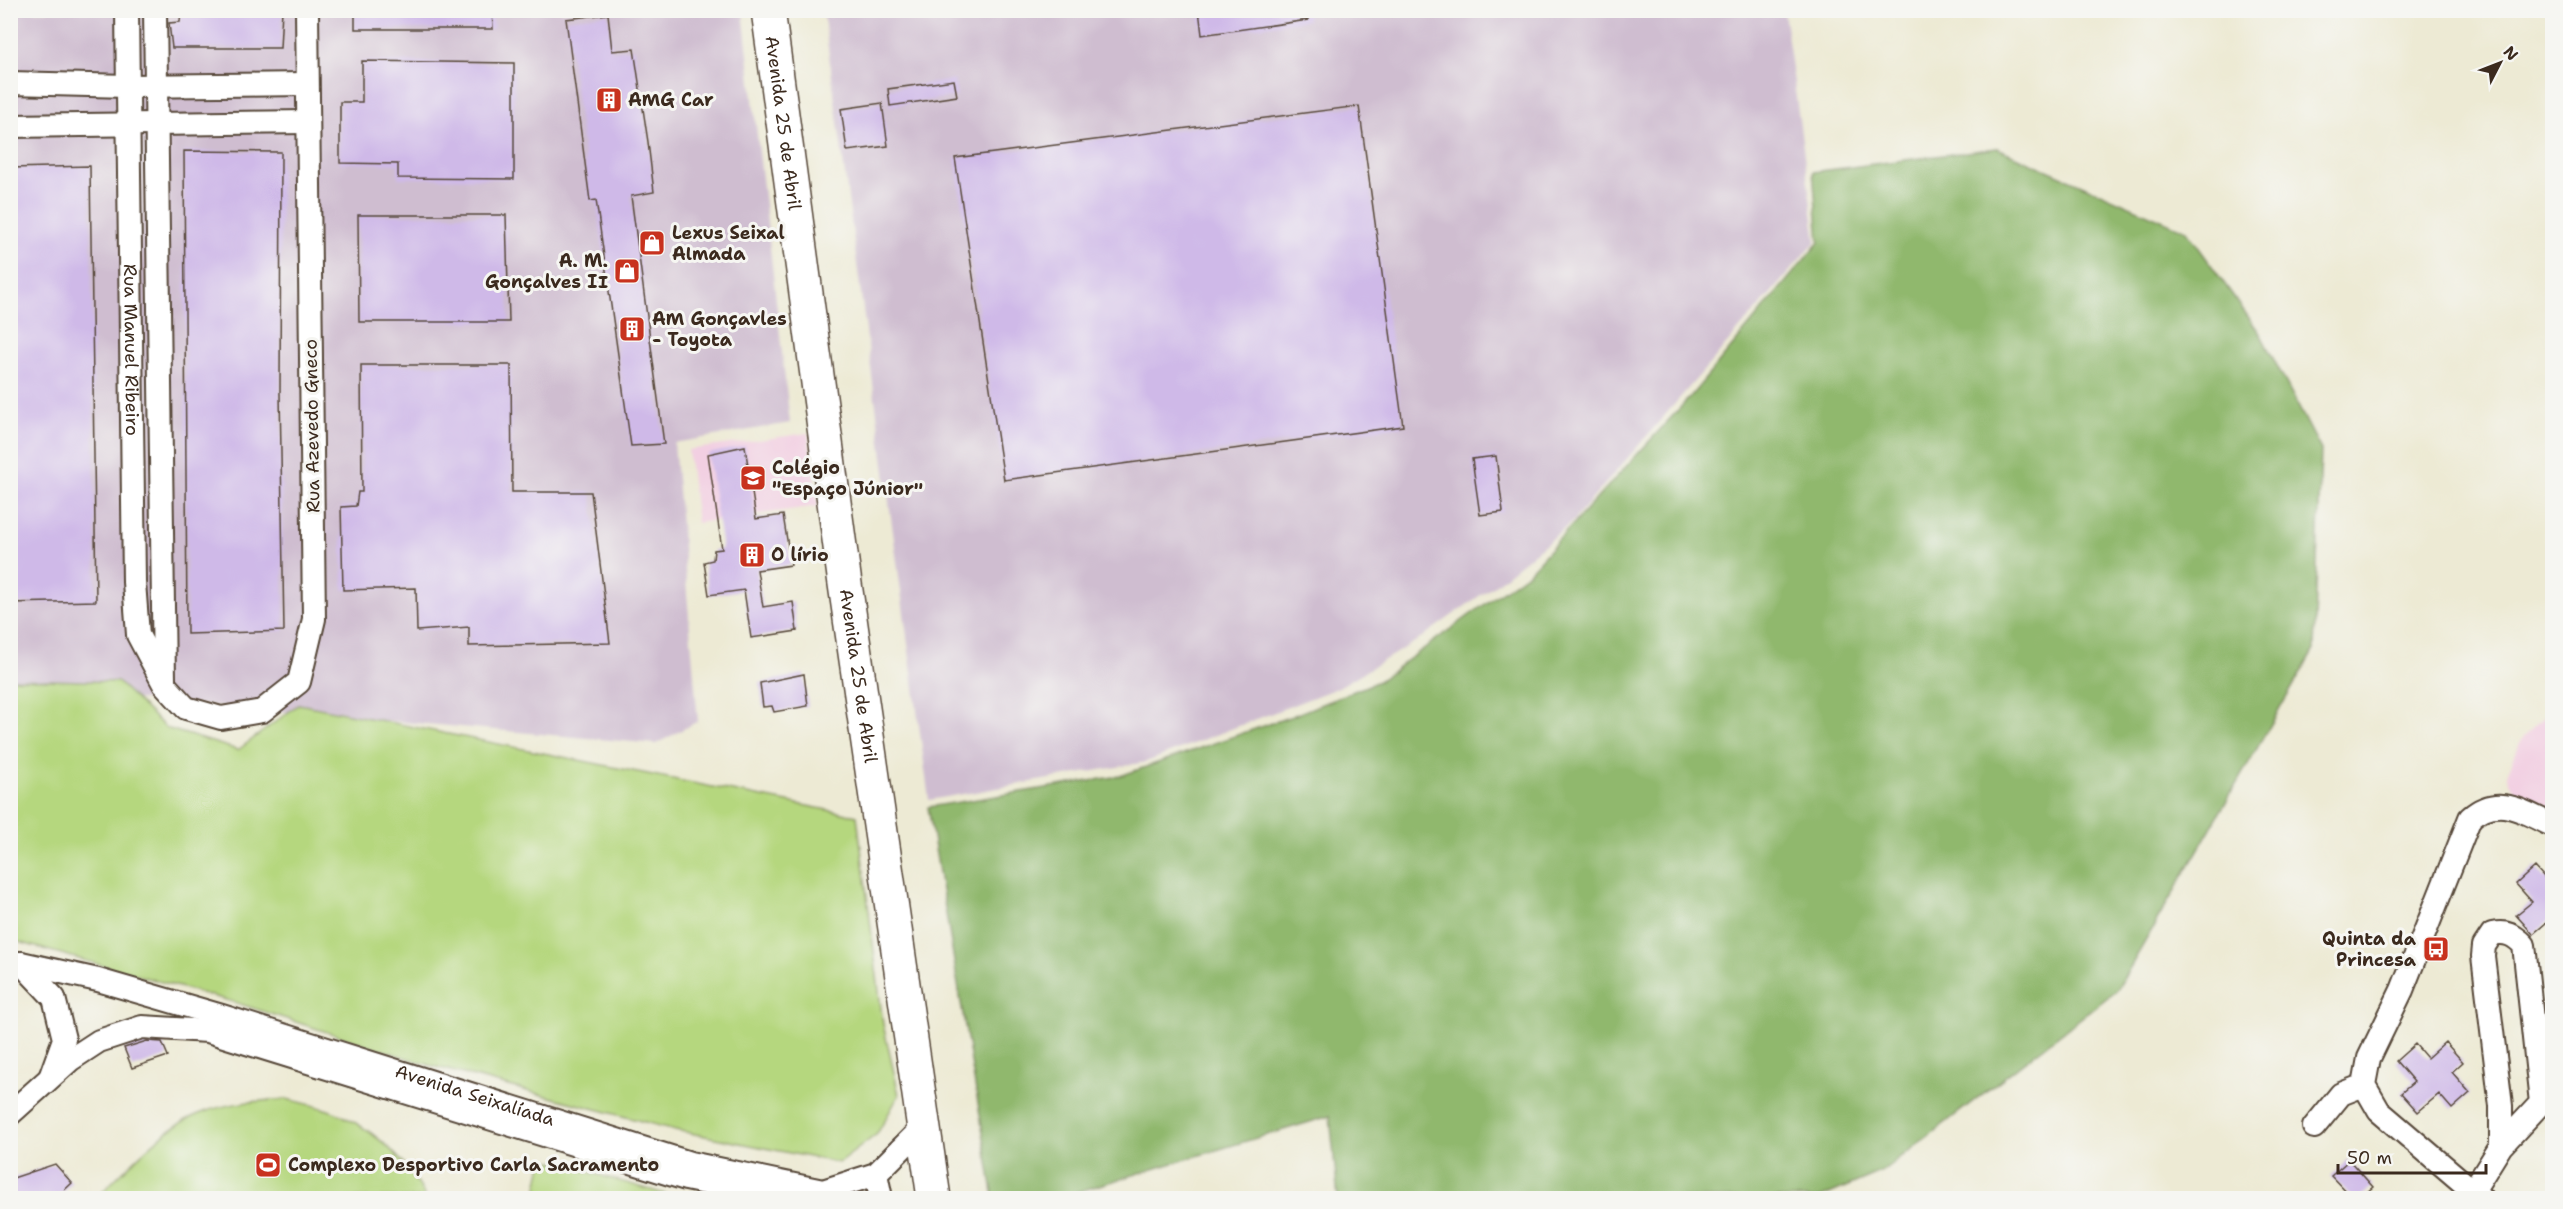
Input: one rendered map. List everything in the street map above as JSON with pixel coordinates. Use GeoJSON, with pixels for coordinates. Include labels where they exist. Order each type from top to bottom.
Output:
{"type":"FeatureCollection","features":[{"type":"Feature","properties":{"kind":"main road","name":"Avenida 25 de Abril"},"geometry":{"type":"LineString","coordinates":[[768,10],[845,584],[934,1198]]}},
{"type":"Feature","properties":{"kind":"street","name":"Rua Manuel Ribeiro"},"geometry":{"type":"LineString","coordinates":[[127,10],[134,582],[138,635],[164,684]]}},
{"type":"Feature","properties":{"kind":"street"},"geometry":{"type":"LineString","coordinates":[[155,10],[164,684]]}},
{"type":"Feature","properties":{"kind":"street","name":"Rua Azevedo Gneco"},"geometry":{"type":"LineString","coordinates":[[164,684],[186,708],[221,718],[262,711],[299,682],[314,620],[307,10]]}},
{"type":"Feature","properties":{"kind":"street"},"geometry":{"type":"LineString","coordinates":[[10,83],[128,86],[307,84]]}},
{"type":"Feature","properties":{"kind":"street"},"geometry":{"type":"LineString","coordinates":[[10,126],[308,122]]}},
{"type":"Feature","properties":{"kind":"street"},"geometry":{"type":"LineString","coordinates":[[2501,1146],[2501,1106],[2483,956],[2484,946],[2492,934],[2503,932],[2515,936],[2524,945],[2541,1103],[2501,1146],[2477,1195],[2379,1111],[2364,1085],[2369,1058],[2402,990],[2470,818],[2481,808],[2494,805],[2507,806],[2553,825]]}},
{"type":"Feature","properties":{"kind":"street"},"geometry":{"type":"LineString","coordinates":[[16,963],[54,998],[64,1039],[51,1077]]}},
{"type":"Feature","properties":{"kind":"street","name":"Avenida Seixalíada"},"geometry":{"type":"LineString","coordinates":[[16,963],[98,980],[222,1016],[690,1163],[823,1191],[876,1174],[924,1126]]}},
{"type":"Feature","properties":{"kind":"street","name":"Avenida Seixalíada"},"geometry":{"type":"LineString","coordinates":[[10,1114],[70,1060],[99,1041],[142,1027],[208,1031],[686,1179],[780,1198]]}},
{"type":"Feature","properties":{"kind":"street"},"geometry":{"type":"LineString","coordinates":[[2314,1127],[2342,1094],[2364,1085]]}},
{"type":"Feature","properties":{"kind":"street"},"geometry":{"type":"LineString","coordinates":[[876,1174],[881,1198]]}},
{"type":"Feature","properties":{"kind":"shaded area"},"geometry":{"type":"Polygon","coordinates":[[[10,11],[743,11],[790,423],[674,443],[698,721],[656,744],[11,688],[10,11]]]}},
{"type":"Feature","properties":{"kind":"shaded area"},"geometry":{"type":"Polygon","coordinates":[[[823,11],[1784,11],[1816,241],[1572,522],[1496,584],[1418,640],[1337,688],[1146,762],[929,800],[823,11]]]}},
{"type":"Feature","properties":{"kind":"shaded area","name":"Colégio \"Espaço Júnior\""},"geometry":{"type":"Polygon","coordinates":[[[808,433],[818,506],[697,523],[688,450],[808,433]]]}},
{"type":"Feature","properties":{"kind":"shaded area"},"geometry":{"type":"Polygon","coordinates":[[[2552,709],[2552,808],[2515,792],[2507,774],[2521,740],[2552,709]]]}},
{"type":"Feature","properties":{"kind":"green space"},"geometry":{"type":"Polygon","coordinates":[[[1997,148],[2187,231],[2261,335],[2321,450],[2314,650],[2117,990],[1883,1171],[1820,1198],[1338,1198],[1330,1116],[1057,1198],[994,1198],[928,807],[1120,776],[1292,716],[1379,681],[1529,572],[1690,397],[1819,242],[1813,172],[1997,148]]]}},
{"type":"Feature","properties":{"kind":"green space"},"geometry":{"type":"Polygon","coordinates":[[[11,679],[118,682],[166,728],[238,750],[299,704],[857,816],[883,1024],[899,1095],[877,1134],[839,1163],[675,1130],[429,1065],[237,1003],[11,940],[11,679]]]}},
{"type":"Feature","properties":{"kind":"green space","name":"Complexo Desportivo Carla Sacramento"},"geometry":{"type":"Polygon","coordinates":[[[287,1099],[332,1111],[370,1132],[402,1162],[426,1198],[96,1198],[146,1149],[188,1119],[225,1106],[287,1099]]]}},
{"type":"Feature","properties":{"kind":"green space"},"geometry":{"type":"Polygon","coordinates":[[[543,1159],[679,1198],[535,1198],[543,1159]]]}},
{"type":"Feature","properties":{"kind":"building"},"geometry":{"type":"Polygon","coordinates":[[[181,10],[282,10],[280,48],[172,48],[169,23],[180,22],[181,10]]]}},
{"type":"Feature","properties":{"kind":"building"},"geometry":{"type":"Polygon","coordinates":[[[355,10],[492,10],[493,29],[355,29],[355,10]]]}},
{"type":"Feature","properties":{"kind":"building"},"geometry":{"type":"Polygon","coordinates":[[[1199,10],[1308,10],[1308,20],[1202,35],[1199,10]]]}},
{"type":"Feature","properties":{"kind":"building"},"geometry":{"type":"Polygon","coordinates":[[[608,14],[612,51],[634,49],[648,142],[654,192],[631,196],[664,444],[631,446],[596,200],[590,201],[566,19],[608,14]]]}},
{"type":"Feature","properties":{"kind":"building"},"geometry":{"type":"Polygon","coordinates":[[[362,61],[514,63],[514,179],[398,178],[398,164],[340,163],[340,102],[362,102],[362,61]]]}},
{"type":"Feature","properties":{"kind":"building"},"geometry":{"type":"Polygon","coordinates":[[[954,80],[957,96],[890,106],[888,89],[954,80]]]}},
{"type":"Feature","properties":{"kind":"building"},"geometry":{"type":"Polygon","coordinates":[[[882,103],[888,146],[847,151],[841,109],[882,103]]]}},
{"type":"Feature","properties":{"kind":"building"},"geometry":{"type":"Polygon","coordinates":[[[1359,106],[1403,426],[1004,480],[955,158],[1359,106]]]}},
{"type":"Feature","properties":{"kind":"building"},"geometry":{"type":"Polygon","coordinates":[[[184,151],[281,152],[280,393],[284,631],[187,634],[184,151]]]}},
{"type":"Feature","properties":{"kind":"building"},"geometry":{"type":"Polygon","coordinates":[[[90,166],[96,601],[10,603],[10,168],[90,166]]]}},
{"type":"Feature","properties":{"kind":"building"},"geometry":{"type":"Polygon","coordinates":[[[358,215],[506,215],[509,322],[359,322],[358,215]]]}},
{"type":"Feature","properties":{"kind":"building"},"geometry":{"type":"Polygon","coordinates":[[[361,365],[511,365],[512,492],[591,492],[610,643],[469,646],[469,627],[417,631],[416,588],[343,590],[341,507],[356,506],[358,492],[362,492],[361,365]]]}},
{"type":"Feature","properties":{"kind":"building"},"geometry":{"type":"Polygon","coordinates":[[[745,446],[756,519],[783,515],[791,565],[757,570],[763,607],[793,602],[797,631],[751,638],[744,590],[709,595],[704,562],[713,560],[714,550],[722,549],[708,454],[745,446]]]}},
{"type":"Feature","properties":{"kind":"building"},"geometry":{"type":"Polygon","coordinates":[[[1496,456],[1503,512],[1480,515],[1472,459],[1496,456]]]}},
{"type":"Feature","properties":{"kind":"building"},"geometry":{"type":"Polygon","coordinates":[[[804,674],[808,706],[774,712],[772,706],[763,707],[760,683],[804,674]]]}},
{"type":"Feature","properties":{"kind":"building"},"geometry":{"type":"Polygon","coordinates":[[[2535,867],[2545,878],[2553,872],[2553,917],[2533,934],[2516,915],[2532,902],[2516,884],[2535,867]]]}},
{"type":"Feature","properties":{"kind":"building"},"geometry":{"type":"Polygon","coordinates":[[[147,1041],[162,1042],[168,1056],[132,1068],[124,1048],[147,1041]]]}},
{"type":"Feature","properties":{"kind":"building"},"geometry":{"type":"Polygon","coordinates":[[[2445,1042],[2463,1062],[2452,1072],[2470,1093],[2452,1109],[2439,1094],[2418,1112],[2401,1093],[2414,1082],[2396,1061],[2415,1044],[2427,1058],[2445,1042]]]}},
{"type":"Feature","properties":{"kind":"building"},"geometry":{"type":"Polygon","coordinates":[[[2349,1160],[2373,1187],[2360,1198],[2352,1198],[2331,1176],[2349,1160]]]}},
{"type":"Feature","properties":{"kind":"building"},"geometry":{"type":"Polygon","coordinates":[[[55,1164],[72,1183],[56,1198],[10,1198],[10,1179],[55,1164]]]}},
{"type":"Feature","properties":{"kind":"place","name":"AMG Car"},"geometry":{"type":"Point","coordinates":[609,100]}},
{"type":"Feature","properties":{"kind":"place","name":"Lexus Seixal Almada"},"geometry":{"type":"Point","coordinates":[652,243]}},
{"type":"Feature","properties":{"kind":"place","name":"A. M. Gonçalves II"},"geometry":{"type":"Point","coordinates":[627,271]}},
{"type":"Feature","properties":{"kind":"place","name":"AM Gonçavles - Toyota"},"geometry":{"type":"Point","coordinates":[632,329]}},
{"type":"Feature","properties":{"kind":"place","name":"Colégio \"Espaço Júnior\""},"geometry":{"type":"Point","coordinates":[753,478]}},
{"type":"Feature","properties":{"kind":"place","name":"O lírio"},"geometry":{"type":"Point","coordinates":[752,555]}},
{"type":"Feature","properties":{"kind":"place","name":"Quinta da Princesa"},"geometry":{"type":"Point","coordinates":[2436,949]}},
{"type":"Feature","properties":{"kind":"place","name":"Complexo Desportivo Carla Sacramento"},"geometry":{"type":"Point","coordinates":[268,1165]}}]}
